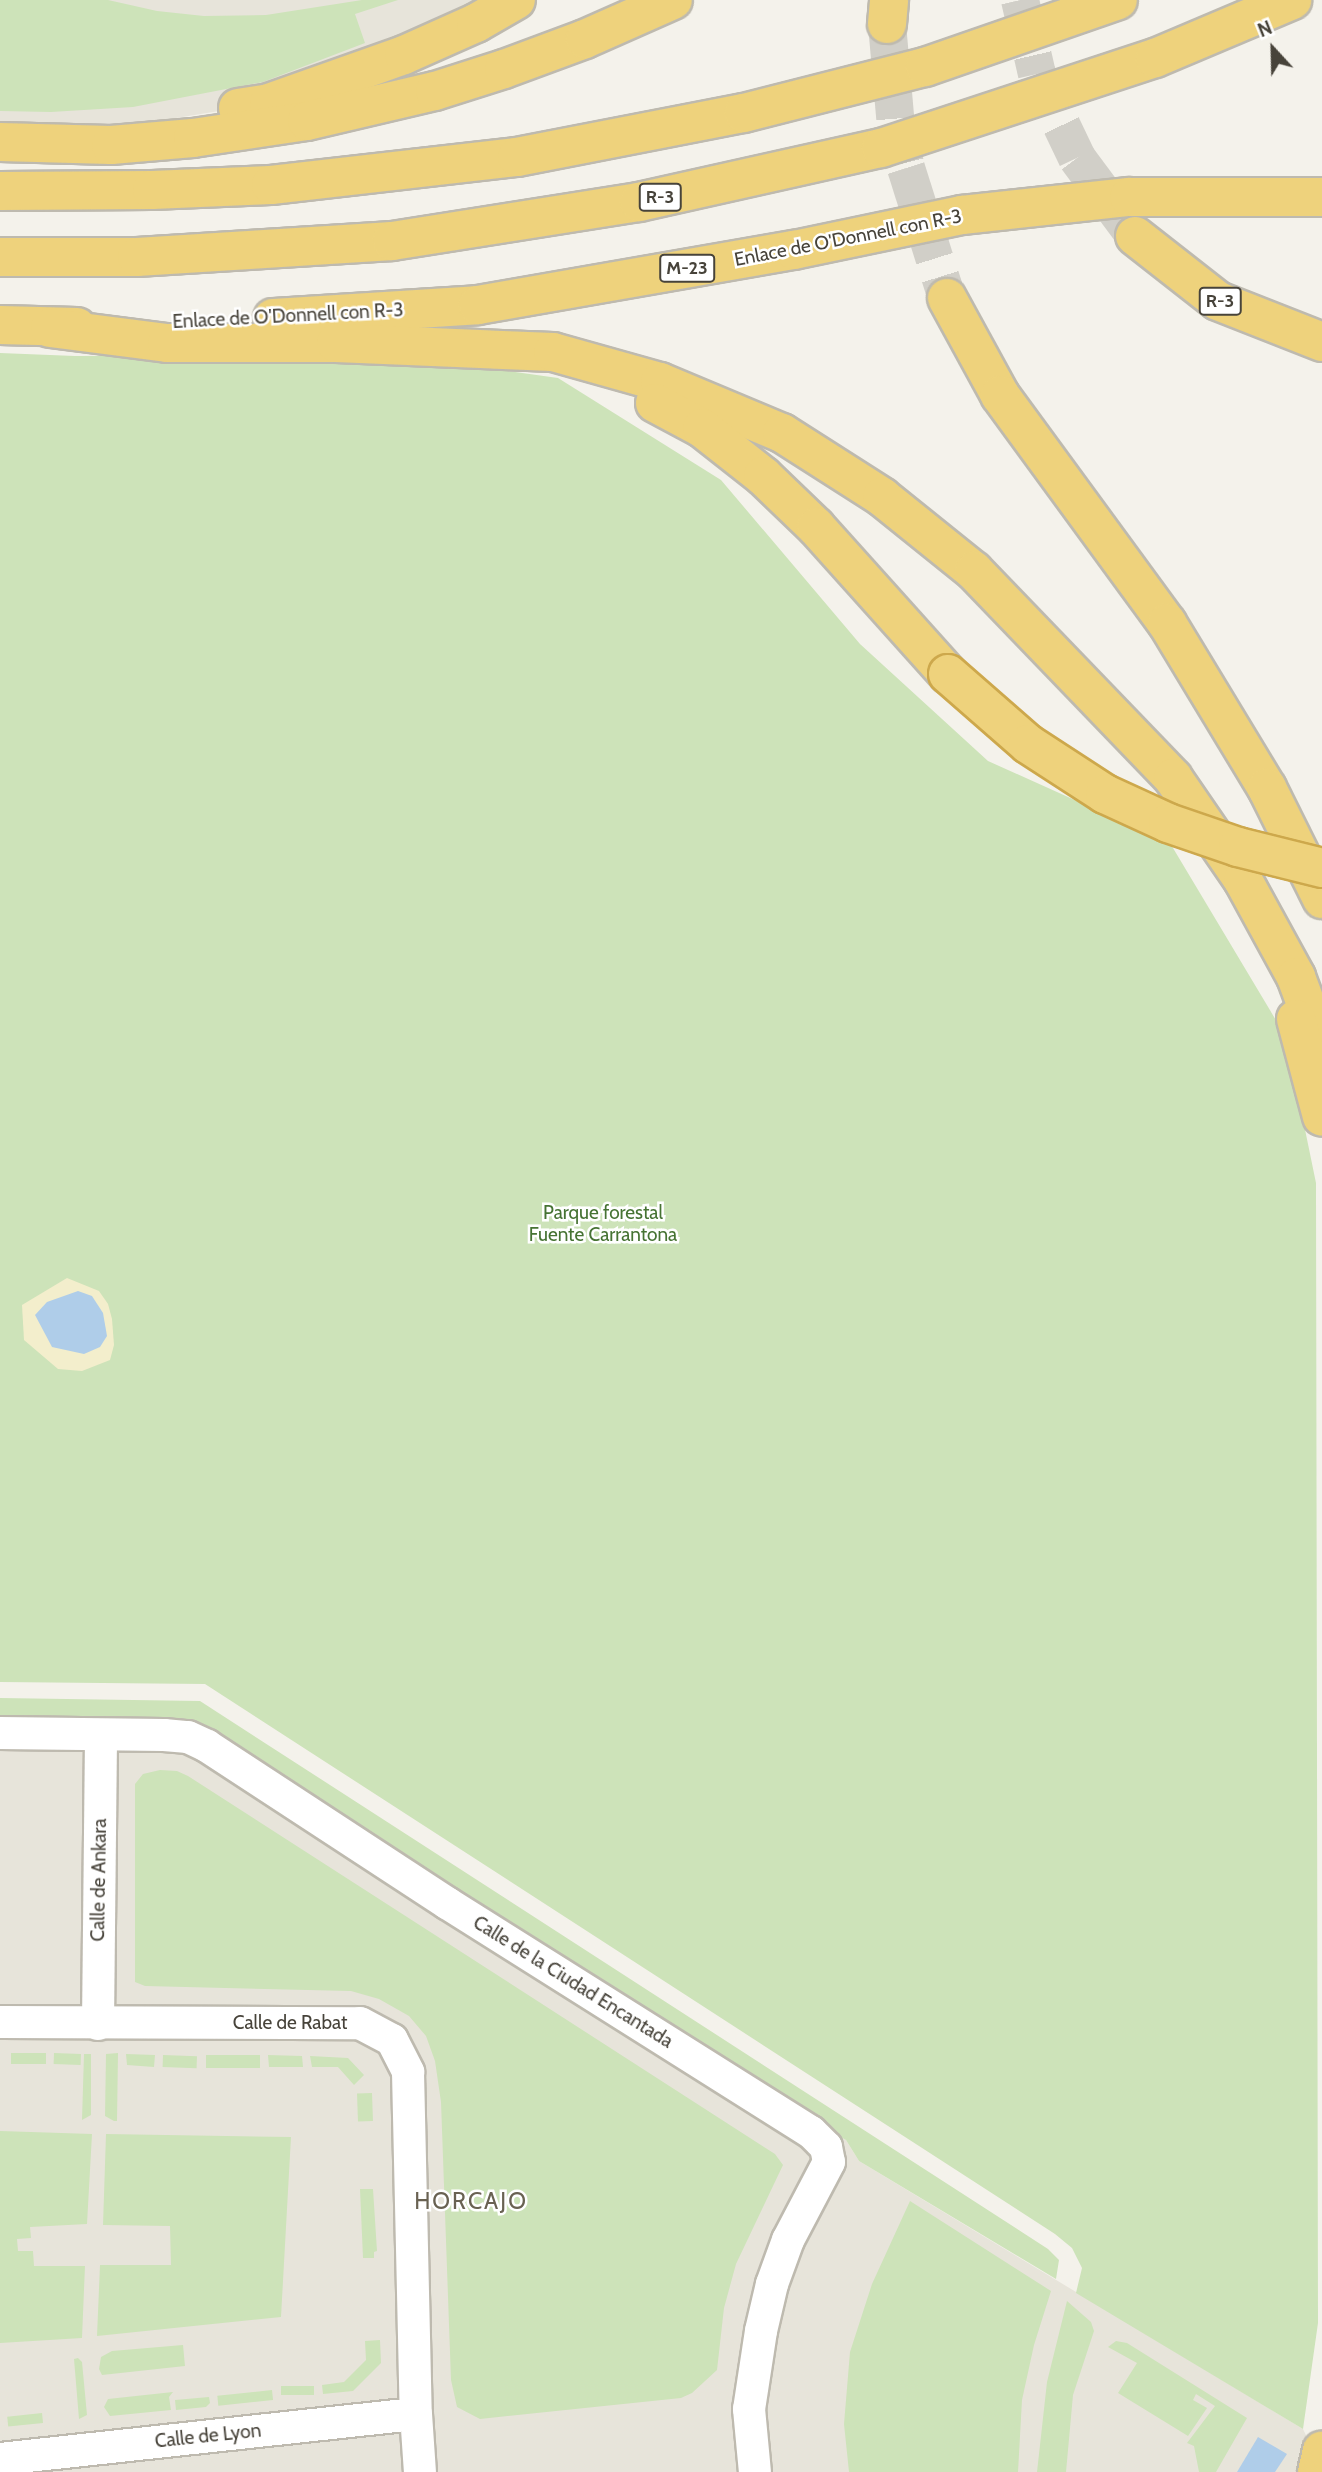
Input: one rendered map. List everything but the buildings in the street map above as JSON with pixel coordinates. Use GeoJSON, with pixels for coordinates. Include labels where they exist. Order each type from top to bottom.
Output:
{"type":"FeatureCollection","features":[{"type":"Feature","properties":{"kind":"highway"},"geometry":{"type":"LineString","coordinates":[[0,142],[121,127],[269,103],[404,55],[476,23],[516,0]]}},
{"type":"Feature","properties":{"kind":"highway"},"geometry":{"type":"LineString","coordinates":[[0,142],[111,145],[193,138],[307,121],[435,91],[505,69],[585,40],[673,0]]}},
{"type":"Feature","properties":{"kind":"highway"},"geometry":{"type":"LineString","coordinates":[[0,191],[271,186],[517,157],[744,113],[861,84],[925,67],[1118,0]]}},
{"type":"Feature","properties":{"kind":"highway","name":"R-3"},"geometry":{"type":"LineString","coordinates":[[0,257],[137,257],[391,242],[639,202],[881,148],[1156,58],[1292,0]]}},
{"type":"Feature","properties":{"kind":"highway","name":"Enlace de O'Donnell con R-3"},"geometry":{"type":"LineString","coordinates":[[0,325],[50,328],[338,316],[478,305],[794,250],[962,215],[1129,197],[1322,197]]}},
{"type":"Feature","properties":{"kind":"highway","name":"R-3"},"geometry":{"type":"LineString","coordinates":[[1135,236],[1218,301],[1321,342]]}},
{"type":"Feature","properties":{"kind":"highway"},"geometry":{"type":"LineString","coordinates":[[947,298],[1000,395],[1167,623],[1267,788],[1322,899]]}},
{"type":"Feature","properties":{"kind":"highway"},"geometry":{"type":"LineString","coordinates":[[50,328],[166,343],[463,347],[553,352],[660,382],[782,433],[883,497],[974,571],[1173,778],[1243,880],[1296,977],[1322,1047]]}},
{"type":"Feature","properties":{"kind":"highway"},"geometry":{"type":"LineString","coordinates":[[463,347],[554,366],[628,389],[702,428],[763,476],[816,527],[948,674],[1028,744],[1105,794],[1180,827],[1238,847],[1322,868]]}},
{"type":"Feature","properties":{"kind":"highway"},"geometry":{"type":"LineString","coordinates":[[1060,659],[1206,848],[1256,932],[1296,1020],[1322,1117]]}},
{"type":"Feature","properties":{"kind":"highway"},"geometry":{"type":"LineString","coordinates":[[1317,2472],[1322,2451]]}},
{"type":"Feature","properties":{"kind":"street","name":"Calle de la Ciudad Encantada"},"geometry":{"type":"LineString","coordinates":[[0,1733],[164,1735],[188,1737],[207,1746],[447,1903],[811,2132],[826,2147],[830,2162],[788,2240],[772,2284],[761,2331],[749,2409],[755,2472]]}},
{"type":"Feature","properties":{"kind":"street","name":"Calle de Ankara"},"geometry":{"type":"LineString","coordinates":[[98,2024],[101,1735]]}},
{"type":"Feature","properties":{"kind":"street","name":"Calle de Rabat"},"geometry":{"type":"LineString","coordinates":[[0,2022],[360,2023],[392,2040],[408,2072],[415,2414],[420,2472]]}},
{"type":"Feature","properties":{"kind":"street","name":"Calle de Lyon"},"geometry":{"type":"LineString","coordinates":[[0,2459],[93,2460],[415,2414]]}},
{"type":"Feature","properties":{"kind":"shaded area"},"geometry":{"type":"Polygon","coordinates":[[[0,0],[516,0],[269,103],[121,127],[0,141],[0,0]]]}},
{"type":"Feature","properties":{"kind":"shaded area"},"geometry":{"type":"Polygon","coordinates":[[[0,1720],[187,1721],[313,1799],[785,2107],[846,2140],[859,2161],[1303,2429],[1313,2450],[1299,2472],[0,2472],[0,1720]]]}},
{"type":"Feature","properties":{"kind":"green space"},"geometry":{"type":"Polygon","coordinates":[[[0,0],[108,0],[157,11],[204,16],[266,15],[362,0],[398,0],[355,14],[365,43],[263,82],[133,107],[51,112],[0,111],[0,0]]]}},
{"type":"Feature","properties":{"kind":"green space","name":"Parque forestal Fuente Carrantona"},"geometry":{"type":"Polygon","coordinates":[[[0,353],[75,356],[394,355],[558,378],[721,480],[860,644],[988,761],[1170,843],[1286,1037],[1316,1183],[1318,2323],[1303,2429],[1076,2293],[1082,2268],[1072,2248],[1055,2234],[205,1684],[0,1682],[0,353]]]}},
{"type":"Feature","properties":{"kind":"green space"},"geometry":{"type":"Polygon","coordinates":[[[0,1698],[200,1701],[1048,2249],[1059,2260],[1056,2279],[859,2161],[846,2140],[785,2107],[313,1799],[187,1721],[0,1720],[0,1698]]]}},
{"type":"Feature","properties":{"kind":"green space"},"geometry":{"type":"Polygon","coordinates":[[[160,1770],[177,1771],[188,1776],[775,2154],[783,2165],[736,2264],[724,2308],[717,2370],[692,2393],[681,2398],[480,2419],[457,2407],[451,2380],[441,2102],[435,2061],[426,2036],[409,2016],[379,1999],[351,1991],[145,1986],[135,1982],[135,1784],[143,1774],[160,1770]]]}},
{"type":"Feature","properties":{"kind":"green space"},"geometry":{"type":"Polygon","coordinates":[[[11,2053],[46,2053],[46,2064],[11,2064],[11,2053]]]}},
{"type":"Feature","properties":{"kind":"green space"},"geometry":{"type":"Polygon","coordinates":[[[54,2053],[81,2054],[81,2065],[54,2064],[54,2053]]]}},
{"type":"Feature","properties":{"kind":"green space"},"geometry":{"type":"Polygon","coordinates":[[[118,2053],[117,2121],[114,2121],[105,2116],[106,2054],[118,2053]]]}},
{"type":"Feature","properties":{"kind":"green space"},"geometry":{"type":"Polygon","coordinates":[[[84,2054],[91,2054],[91,2115],[82,2120],[84,2054]]]}},
{"type":"Feature","properties":{"kind":"green space"},"geometry":{"type":"Polygon","coordinates":[[[126,2054],[155,2055],[154,2067],[127,2065],[126,2054]]]}},
{"type":"Feature","properties":{"kind":"green space"},"geometry":{"type":"Polygon","coordinates":[[[163,2055],[197,2056],[197,2068],[163,2067],[163,2055]]]}},
{"type":"Feature","properties":{"kind":"green space"},"geometry":{"type":"Polygon","coordinates":[[[206,2055],[260,2055],[260,2068],[206,2068],[206,2055]]]}},
{"type":"Feature","properties":{"kind":"green space"},"geometry":{"type":"Polygon","coordinates":[[[268,2055],[302,2056],[303,2067],[269,2067],[268,2055]]]}},
{"type":"Feature","properties":{"kind":"green space"},"geometry":{"type":"Polygon","coordinates":[[[310,2056],[348,2058],[364,2075],[354,2085],[338,2067],[312,2067],[310,2056]]]}},
{"type":"Feature","properties":{"kind":"green space"},"geometry":{"type":"Polygon","coordinates":[[[372,2093],[373,2121],[358,2122],[357,2094],[372,2093]]]}},
{"type":"Feature","properties":{"kind":"green space"},"geometry":{"type":"Polygon","coordinates":[[[0,2131],[92,2134],[87,2224],[30,2227],[31,2238],[17,2239],[18,2251],[33,2251],[34,2266],[85,2266],[82,2338],[0,2343],[0,2131]]]}},
{"type":"Feature","properties":{"kind":"green space"},"geometry":{"type":"Polygon","coordinates":[[[106,2134],[291,2137],[281,2317],[97,2336],[100,2265],[171,2265],[170,2226],[103,2225],[106,2134]]]}},
{"type":"Feature","properties":{"kind":"green space"},"geometry":{"type":"Polygon","coordinates":[[[360,2189],[373,2189],[377,2251],[374,2252],[374,2258],[363,2258],[360,2189]]]}},
{"type":"Feature","properties":{"kind":"green space"},"geometry":{"type":"Polygon","coordinates":[[[910,2201],[1051,2291],[1034,2345],[1022,2400],[1018,2472],[849,2472],[844,2424],[850,2352],[872,2284],[910,2201]]]}},
{"type":"Feature","properties":{"kind":"green space"},"geometry":{"type":"Polygon","coordinates":[[[1067,2301],[1091,2322],[1094,2331],[1073,2395],[1066,2472],[1037,2472],[1047,2382],[1067,2301]]]}},
{"type":"Feature","properties":{"kind":"green space"},"geometry":{"type":"Polygon","coordinates":[[[380,2340],[381,2363],[353,2391],[323,2394],[322,2385],[344,2382],[366,2360],[365,2341],[380,2340]]]}},
{"type":"Feature","properties":{"kind":"green space"},"geometry":{"type":"Polygon","coordinates":[[[1116,2341],[1127,2343],[1247,2418],[1216,2472],[1199,2472],[1194,2446],[1187,2443],[1215,2406],[1196,2394],[1193,2400],[1207,2408],[1188,2436],[1118,2393],[1137,2363],[1108,2347],[1116,2341]]]}},
{"type":"Feature","properties":{"kind":"green space"},"geometry":{"type":"Polygon","coordinates":[[[183,2345],[185,2366],[102,2375],[99,2369],[101,2357],[112,2351],[183,2345]]]}},
{"type":"Feature","properties":{"kind":"green space"},"geometry":{"type":"Polygon","coordinates":[[[78,2358],[82,2362],[87,2415],[79,2419],[74,2359],[78,2358]]]}},
{"type":"Feature","properties":{"kind":"green space"},"geometry":{"type":"Polygon","coordinates":[[[281,2386],[314,2386],[314,2395],[281,2395],[281,2386]]]}},
{"type":"Feature","properties":{"kind":"green space"},"geometry":{"type":"Polygon","coordinates":[[[272,2390],[273,2400],[218,2406],[217,2396],[272,2390]]]}},
{"type":"Feature","properties":{"kind":"green space"},"geometry":{"type":"Polygon","coordinates":[[[173,2392],[169,2397],[171,2410],[110,2416],[104,2407],[108,2399],[173,2392]]]}},
{"type":"Feature","properties":{"kind":"green space"},"geometry":{"type":"Polygon","coordinates":[[[209,2397],[210,2403],[206,2407],[176,2410],[175,2400],[209,2397]]]}},
{"type":"Feature","properties":{"kind":"green space"},"geometry":{"type":"Polygon","coordinates":[[[42,2413],[43,2423],[8,2427],[7,2417],[42,2413]]]}},
{"type":"Feature","properties":{"kind":"sand"},"geometry":{"type":"Polygon","coordinates":[[[67,1278],[99,1291],[108,1304],[112,1319],[114,1345],[110,1360],[82,1371],[58,1369],[24,1340],[22,1305],[67,1278]]]}},
{"type":"Feature","properties":{"kind":"water"},"geometry":{"type":"Polygon","coordinates":[[[78,1291],[92,1296],[103,1313],[107,1336],[100,1347],[84,1354],[52,1347],[35,1315],[47,1302],[78,1291]]]}},
{"type":"Feature","properties":{"kind":"water"},"geometry":{"type":"Polygon","coordinates":[[[1258,2437],[1287,2454],[1275,2472],[1237,2472],[1258,2437]]]}},
{"type":"Feature","properties":{"kind":"tunnel"},"geometry":{"type":"LineString","coordinates":[[1020,0],[1037,74],[1077,158],[1135,236]]}},
{"type":"Feature","properties":{"kind":"tunnel"},"geometry":{"type":"LineString","coordinates":[[887,24],[896,126],[906,168],[947,298]]}},
{"type":"Feature","properties":{"kind":"district","name":"HORCAJO"},"geometry":{"type":"Point","coordinates":[471,2201]}}]}
